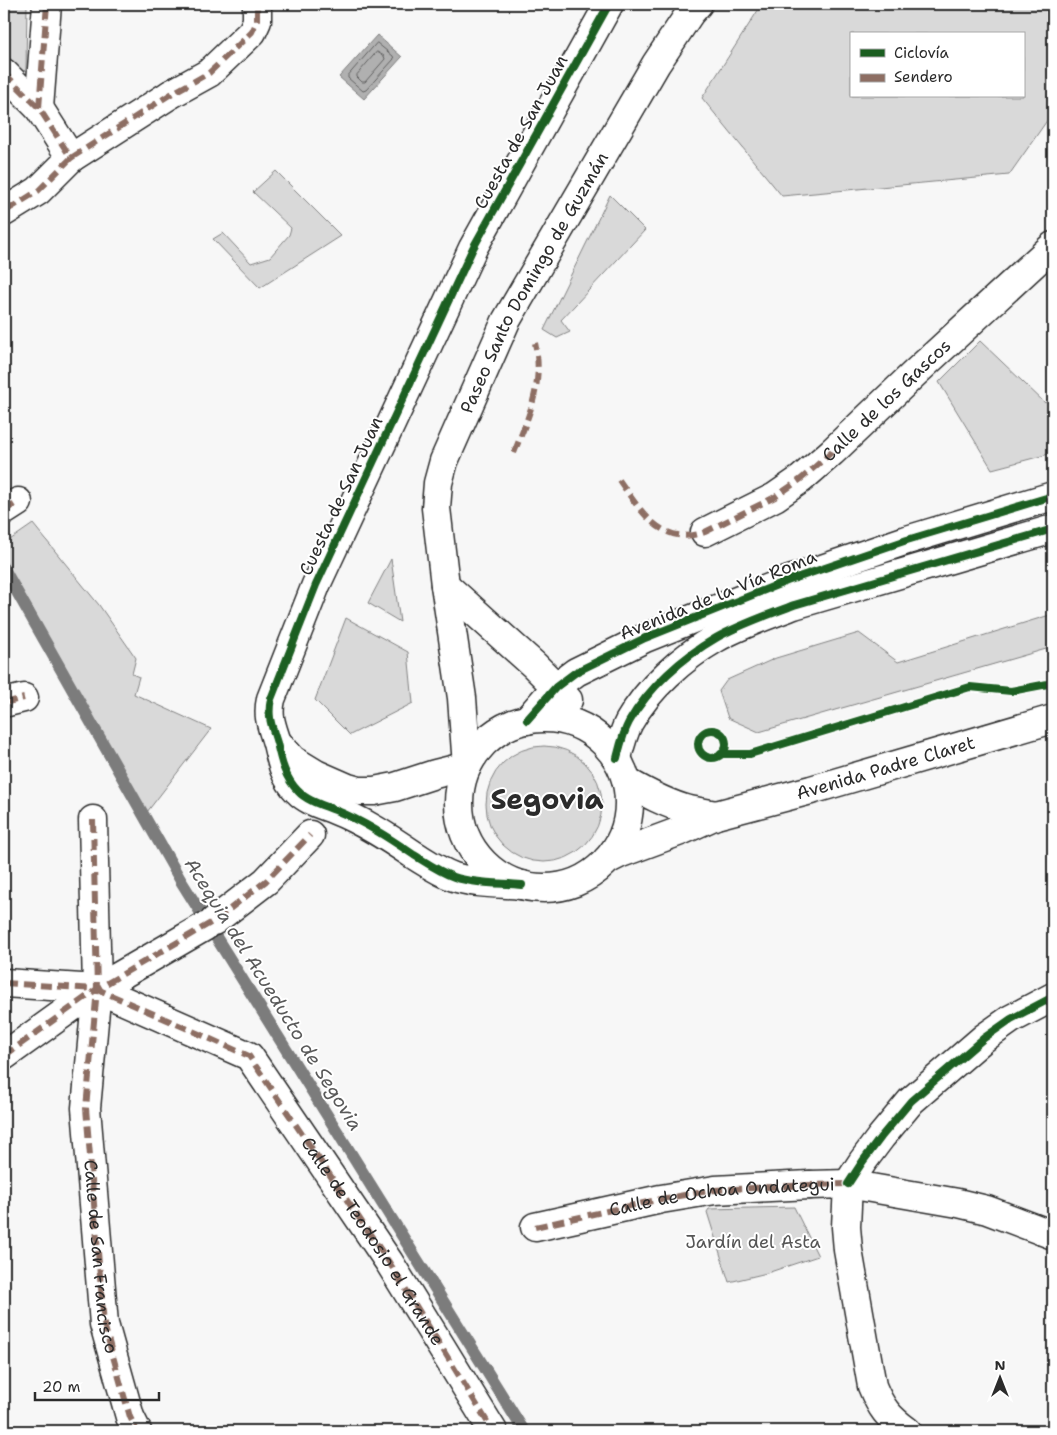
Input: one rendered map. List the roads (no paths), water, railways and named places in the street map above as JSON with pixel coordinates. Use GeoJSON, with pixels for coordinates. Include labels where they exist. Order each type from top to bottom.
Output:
{"type":"FeatureCollection","features":[{"type":"Feature","properties":{"kind":"street"},"geometry":{"type":"LineString","coordinates":[[39,108],[47,4]]}},
{"type":"Feature","properties":{"kind":"street"},"geometry":{"type":"LineString","coordinates":[[4,212],[38,190],[71,158],[171,94],[209,73],[252,32],[257,21],[257,4]]}},
{"type":"Feature","properties":{"kind":"street","name":"Cuesta de San Juan"},"geometry":{"type":"LineString","coordinates":[[522,885],[486,883],[454,876],[434,867],[375,830],[345,814],[303,796],[292,784],[281,762],[269,719],[269,709],[271,699],[316,586],[473,248],[609,4]]}},
{"type":"Feature","properties":{"kind":"street","name":"Paseo Santo Domingo de Guzmán"},"geometry":{"type":"LineString","coordinates":[[467,766],[462,698],[437,527],[436,498],[444,461],[506,321],[656,64],[698,4]]}},
{"type":"Feature","properties":{"kind":"street"},"geometry":{"type":"LineString","coordinates":[[4,73],[39,108],[71,158]]}},
{"type":"Feature","properties":{"kind":"street","name":"Calle de los Gascos"},"geometry":{"type":"LineString","coordinates":[[705,532],[775,497],[802,479],[1053,246]]}},
{"type":"Feature","properties":{"kind":"street","name":"Avenida de la Vía Roma"},"geometry":{"type":"LineString","coordinates":[[527,720],[556,687],[576,672],[646,638],[787,581],[907,540],[1053,496]]}},
{"type":"Feature","properties":{"kind":"street","name":"Avenida de la Vía Roma"},"geometry":{"type":"LineString","coordinates":[[622,770],[622,738],[629,723],[646,698],[665,677],[689,656],[718,637],[794,605],[1053,528]]}},
{"type":"Feature","properties":{"kind":"street"},"geometry":{"type":"LineString","coordinates":[[445,586],[556,687],[570,703],[578,724]]}},
{"type":"Feature","properties":{"kind":"street"},"geometry":{"type":"LineString","coordinates":[[522,655],[559,666],[590,665]]}},
{"type":"Feature","properties":{"kind":"street"},"geometry":{"type":"LineString","coordinates":[[540,718],[553,718],[578,724],[600,738],[609,747],[622,770],[629,795],[629,810],[627,824],[622,837],[616,849],[598,870],[574,883],[548,888],[535,888],[503,877],[486,866],[477,856],[464,832],[460,819],[459,792],[467,766],[478,750],[492,736],[502,728],[514,723],[540,718]]}},
{"type":"Feature","properties":{"kind":"street","name":"Avenida Padre Claret"},"geometry":{"type":"LineString","coordinates":[[607,860],[683,830],[716,814],[811,790],[1053,719]]}},
{"type":"Feature","properties":{"kind":"street","name":"Cuesta de San Juan"},"geometry":{"type":"LineString","coordinates":[[276,741],[293,760],[316,774],[359,791],[374,791],[395,787],[467,766]]}},
{"type":"Feature","properties":{"kind":"street","name":"Avenida Padre Claret"},"geometry":{"type":"LineString","coordinates":[[622,770],[646,793],[688,810],[716,814]]}},
{"type":"Feature","properties":{"kind":"street","name":"Calle de San Francisco"},"geometry":{"type":"LineString","coordinates":[[93,820],[97,989],[86,1108],[104,1324],[130,1416],[137,1431]]}},
{"type":"Feature","properties":{"kind":"street"},"geometry":{"type":"LineString","coordinates":[[4,1056],[97,989],[209,924],[266,881],[310,835]]}},
{"type":"Feature","properties":{"kind":"street"},"geometry":{"type":"LineString","coordinates":[[4,983],[97,989]]}},
{"type":"Feature","properties":{"kind":"street","name":"Calle de Teodosio el Grande"},"geometry":{"type":"LineString","coordinates":[[97,989],[248,1056],[389,1262],[493,1431]]}},
{"type":"Feature","properties":{"kind":"street"},"geometry":{"type":"LineString","coordinates":[[907,1431],[893,1421],[879,1404],[872,1386],[848,1250],[846,1227],[848,1184],[881,1136],[911,1102],[984,1038],[1011,1019],[1053,996]]}},
{"type":"Feature","properties":{"kind":"street","name":"Calle de Ochoa Ondategui"},"geometry":{"type":"LineString","coordinates":[[535,1227],[661,1199],[715,1190],[848,1184],[958,1203],[987,1210],[1053,1235]]}},
{"type":"Feature","properties":{"kind":"water"},"geometry":{"type":"Polygon","coordinates":[[[377,35],[402,57],[364,99],[339,77],[377,35]]]}},
{"type":"Feature","properties":{"kind":"waterway","name":"Acequia del Acueducto de Segovia"},"geometry":{"type":"LineString","coordinates":[[4,569],[181,881],[524,1431]]}},
{"type":"Feature","properties":{"kind":"district","name":"Segovia"},"geometry":{"type":"Point","coordinates":[547,799]}},
{"type":"Feature","properties":{"kind":"park label","name":"Jardín del Asta"},"geometry":{"type":"Point","coordinates":[753,1242]}}]}
